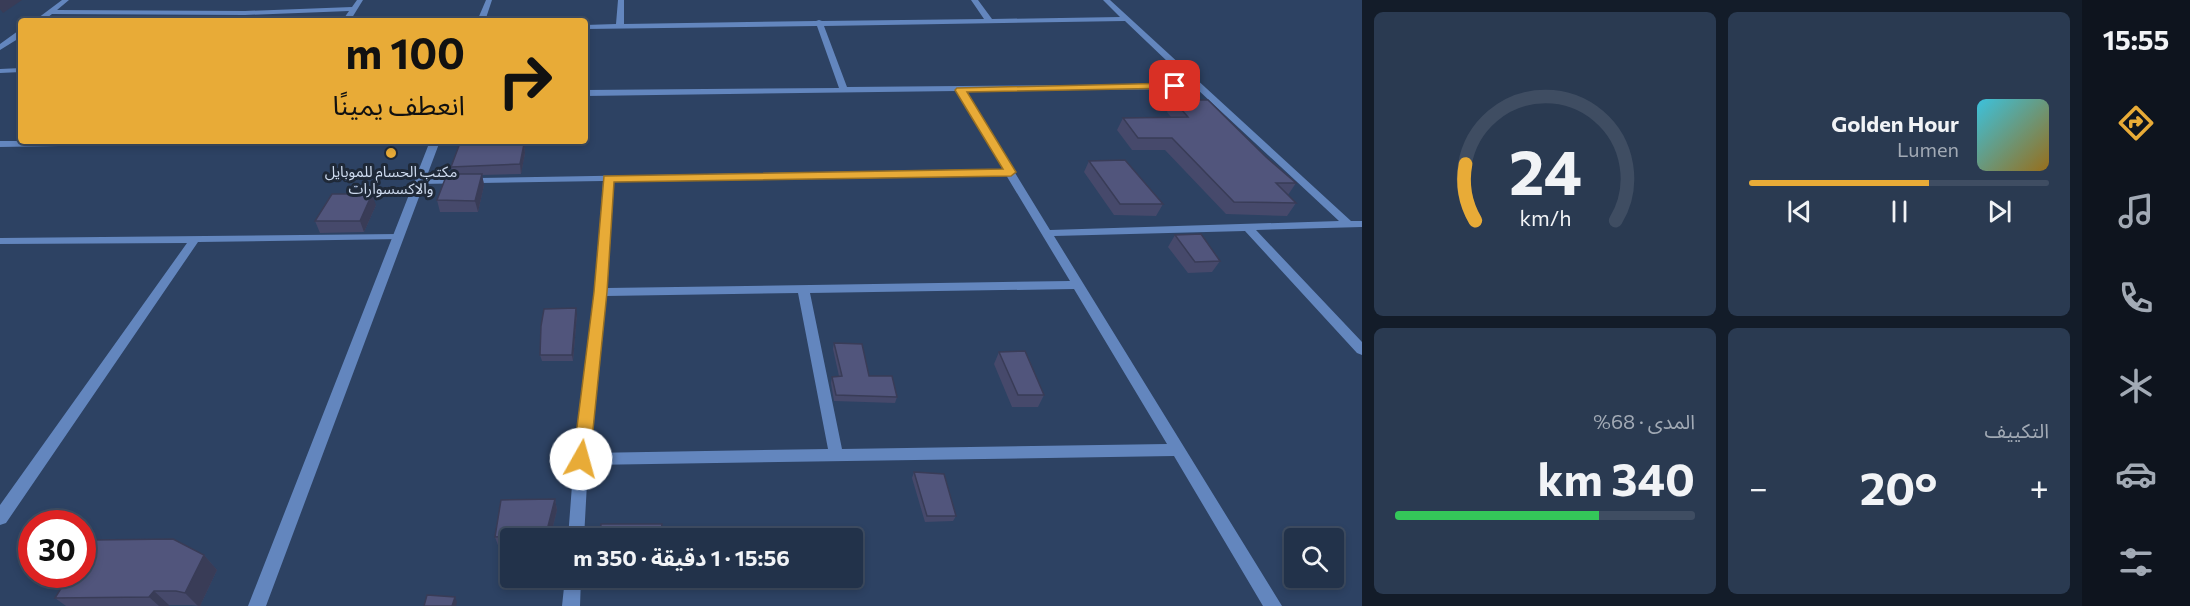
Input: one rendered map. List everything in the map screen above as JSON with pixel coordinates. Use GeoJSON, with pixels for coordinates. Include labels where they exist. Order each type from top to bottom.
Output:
{"type":"FeatureCollection","features":[{"type":"Feature","properties":{"kind":"street"},"geometry":{"type":"LineString","coordinates":[[42,18],[66,0]]}},
{"type":"Feature","properties":{"kind":"street"},"geometry":{"type":"LineString","coordinates":[[348,18],[360,0]]}},
{"type":"Feature","properties":{"kind":"street"},"geometry":{"type":"LineString","coordinates":[[482,18],[489,0]]}},
{"type":"Feature","properties":{"kind":"street"},"geometry":{"type":"LineString","coordinates":[[620,27],[621,0]]}},
{"type":"Feature","properties":{"kind":"street"},"geometry":{"type":"LineString","coordinates":[[974,0],[988,19]]}},
{"type":"Feature","properties":{"kind":"street"},"geometry":{"type":"LineString","coordinates":[[1106,0],[1348,224]]}},
{"type":"Feature","properties":{"kind":"street"},"geometry":{"type":"LineString","coordinates":[[50,12],[354,9]]}},
{"type":"Feature","properties":{"kind":"street"},"geometry":{"type":"LineString","coordinates":[[217,18],[223,12]]}},
{"type":"Feature","properties":{"kind":"street"},"geometry":{"type":"LineString","coordinates":[[588,27],[988,19],[1126,19]]}},
{"type":"Feature","properties":{"kind":"street"},"geometry":{"type":"LineString","coordinates":[[819,22],[844,91]]}},
{"type":"Feature","properties":{"kind":"street"},"geometry":{"type":"LineString","coordinates":[[0,48],[18,35]]}},
{"type":"Feature","properties":{"kind":"street"},"geometry":{"type":"LineString","coordinates":[[0,71],[18,70]]}},
{"type":"Feature","properties":{"kind":"street"},"geometry":{"type":"LineString","coordinates":[[588,93],[1199,86]]}},
{"type":"Feature","properties":{"kind":"street"},"geometry":{"type":"LineString","coordinates":[[960,90],[1273,606]]}},
{"type":"Feature","properties":{"kind":"street"},"geometry":{"type":"LineString","coordinates":[[0,144],[18,144]]}},
{"type":"Feature","properties":{"kind":"street"},"geometry":{"type":"LineString","coordinates":[[257,606],[434,144]]}},
{"type":"Feature","properties":{"kind":"street"},"geometry":{"type":"LineString","coordinates":[[420,181],[1011,172]]}},
{"type":"Feature","properties":{"kind":"street"},"geometry":{"type":"LineString","coordinates":[[577,528],[581,459],[601,292],[608,178]]}},
{"type":"Feature","properties":{"kind":"street"},"geometry":{"type":"LineString","coordinates":[[1047,233],[1362,224]]}},
{"type":"Feature","properties":{"kind":"street"},"geometry":{"type":"LineString","coordinates":[[1248,228],[1362,350]]}},
{"type":"Feature","properties":{"kind":"street"},"geometry":{"type":"LineString","coordinates":[[1,242],[398,237]]}},
{"type":"Feature","properties":{"kind":"street"},"geometry":{"type":"LineString","coordinates":[[0,518],[196,238]]}},
{"type":"Feature","properties":{"kind":"street"},"geometry":{"type":"LineString","coordinates":[[601,292],[1079,285]]}},
{"type":"Feature","properties":{"kind":"street"},"geometry":{"type":"LineString","coordinates":[[803,289],[836,456]]}},
{"type":"Feature","properties":{"kind":"street"},"geometry":{"type":"LineString","coordinates":[[581,459],[1178,450]]}},
{"type":"Feature","properties":{"kind":"street"},"geometry":{"type":"LineString","coordinates":[[571,606],[572,588]]}},
{"type":"Feature","properties":{"kind":"building"},"geometry":{"type":"Polygon","coordinates":[[[1173,100],[1208,100],[1296,183],[1276,183],[1296,203],[1234,202],[1172,138],[1138,138],[1123,118],[1188,117],[1173,100]]]}},
{"type":"Feature","properties":{"kind":"building"},"geometry":{"type":"Polygon","coordinates":[[[460,144],[524,144],[520,164],[451,167],[460,144]]]}},
{"type":"Feature","properties":{"kind":"building"},"geometry":{"type":"Polygon","coordinates":[[[1125,160],[1163,204],[1120,204],[1089,161],[1125,160]]]}},
{"type":"Feature","properties":{"kind":"building"},"geometry":{"type":"Polygon","coordinates":[[[447,174],[482,174],[475,201],[437,200],[447,174]]]}},
{"type":"Feature","properties":{"kind":"building"},"geometry":{"type":"Polygon","coordinates":[[[332,194],[372,194],[360,221],[315,221],[332,194]]]}},
{"type":"Feature","properties":{"kind":"building"},"geometry":{"type":"Polygon","coordinates":[[[1201,234],[1220,261],[1195,262],[1175,235],[1201,234]]]}},
{"type":"Feature","properties":{"kind":"building"},"geometry":{"type":"Polygon","coordinates":[[[576,308],[572,355],[540,355],[544,309],[576,308]]]}},
{"type":"Feature","properties":{"kind":"building"},"geometry":{"type":"Polygon","coordinates":[[[834,343],[862,344],[869,376],[892,376],[897,397],[836,395],[832,377],[842,376],[834,343]]]}},
{"type":"Feature","properties":{"kind":"building"},"geometry":{"type":"Polygon","coordinates":[[[1025,351],[1044,395],[1018,395],[999,352],[1025,351]]]}},
{"type":"Feature","properties":{"kind":"building"},"geometry":{"type":"Polygon","coordinates":[[[914,472],[944,474],[956,516],[927,516],[914,472]]]}},
{"type":"Feature","properties":{"kind":"building"},"geometry":{"type":"Polygon","coordinates":[[[555,499],[548,528],[500,528],[500,537],[495,537],[501,500],[555,499]]]}},
{"type":"Feature","properties":{"kind":"building"},"geometry":{"type":"Polygon","coordinates":[[[601,524],[662,524],[661,528],[601,528],[601,524]]]}},
{"type":"Feature","properties":{"kind":"building"},"geometry":{"type":"Polygon","coordinates":[[[173,539],[204,555],[185,593],[154,591],[149,597],[55,598],[61,588],[96,588],[96,540],[173,539]]]}},
{"type":"Feature","properties":{"kind":"building"},"geometry":{"type":"Polygon","coordinates":[[[427,595],[455,597],[452,606],[424,606],[427,595]]]}},
{"type":"Feature","properties":{"kind":"place","name":"مكتب الحسام للموبايل والاكسسوارات"},"geometry":{"type":"Point","coordinates":[391,153]}},
{"type":"Feature","properties":{"kind":"route"},"geometry":{"type":"LineString","coordinates":[[581,459],[601,292],[608,178],[1011,172],[960,90],[1175,86]]}}]}
